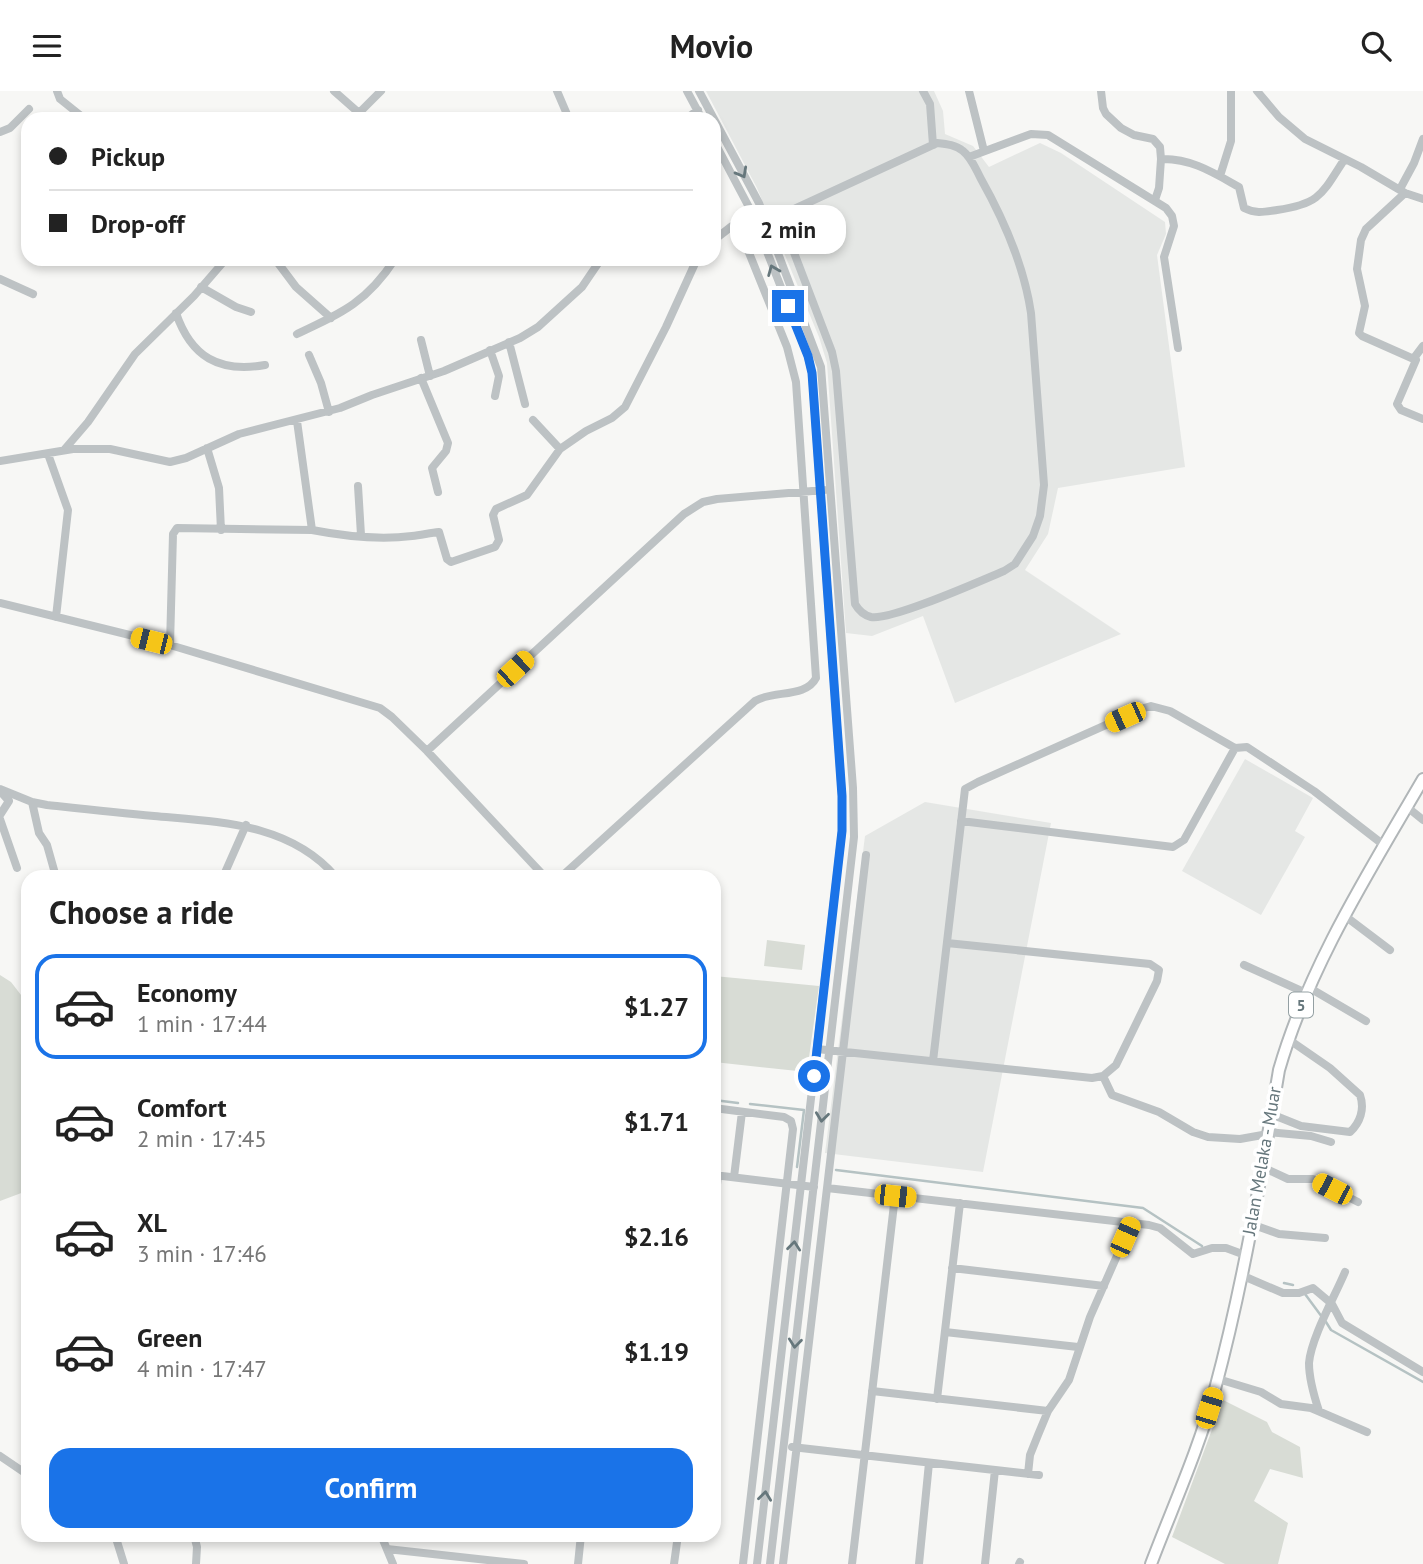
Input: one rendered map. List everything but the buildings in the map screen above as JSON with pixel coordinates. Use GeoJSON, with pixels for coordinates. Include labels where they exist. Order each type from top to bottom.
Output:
{"type":"FeatureCollection","features":[{"type":"Feature","properties":{"kind":"main road","name":"Jalan Melaka - Muar"},"geometry":{"type":"LineString","coordinates":[[1151,1564],[1204,1427],[1218,1379],[1245,1255],[1279,1070],[1288,1039],[1307,990],[1423,779]]}},
{"type":"Feature","properties":{"kind":"street"},"geometry":{"type":"LineString","coordinates":[[57,91],[60,99],[76,112]]}},
{"type":"Feature","properties":{"kind":"street"},"geometry":{"type":"LineString","coordinates":[[334,91],[352,112]]}},
{"type":"Feature","properties":{"kind":"street"},"geometry":{"type":"LineString","coordinates":[[360,112],[381,91]]}},
{"type":"Feature","properties":{"kind":"street"},"geometry":{"type":"LineString","coordinates":[[557,91],[566,112]]}},
{"type":"Feature","properties":{"kind":"street"},"geometry":{"type":"LineString","coordinates":[[687,91],[698,110],[696,112]]}},
{"type":"Feature","properties":{"kind":"street"},"geometry":{"type":"LineString","coordinates":[[699,91],[710,112]]}},
{"type":"Feature","properties":{"kind":"street"},"geometry":{"type":"LineString","coordinates":[[923,91],[930,104],[933,145]]}},
{"type":"Feature","properties":{"kind":"street"},"geometry":{"type":"LineString","coordinates":[[969,91],[984,151]]}},
{"type":"Feature","properties":{"kind":"street"},"geometry":{"type":"LineString","coordinates":[[1101,91],[1106,114],[1121,128],[1134,135],[1153,139],[1160,147],[1159,188],[1155,200]]}},
{"type":"Feature","properties":{"kind":"street"},"geometry":{"type":"LineString","coordinates":[[1220,176],[1231,141],[1231,91]]}},
{"type":"Feature","properties":{"kind":"street"},"geometry":{"type":"LineString","coordinates":[[1257,91],[1286,124],[1306,139],[1402,191],[1423,199]]}},
{"type":"Feature","properties":{"kind":"street"},"geometry":{"type":"LineString","coordinates":[[26,112],[29,109]]}},
{"type":"Feature","properties":{"kind":"street"},"geometry":{"type":"LineString","coordinates":[[0,132],[10,128],[21,117]]}},
{"type":"Feature","properties":{"kind":"street"},"geometry":{"type":"LineString","coordinates":[[721,132],[759,203],[819,358],[854,817],[830,1051],[770,1564]]}},
{"type":"Feature","properties":{"kind":"street"},"geometry":{"type":"LineString","coordinates":[[969,157],[1031,134],[1048,135],[1166,208],[1172,216],[1174,226],[1164,257],[1178,348]]}},
{"type":"Feature","properties":{"kind":"street"},"geometry":{"type":"LineString","coordinates":[[1414,358],[1359,333],[1365,306],[1357,269],[1361,240],[1366,229],[1402,191],[1423,139]]}},
{"type":"Feature","properties":{"kind":"street"},"geometry":{"type":"LineString","coordinates":[[757,227],[767,222],[933,145],[946,143],[955,146],[969,157],[1012,244],[1027,289],[1044,485],[1041,516],[1015,564],[1004,571],[897,613],[868,617],[861,613],[855,604],[836,371],[832,352],[780,216]]}},
{"type":"Feature","properties":{"kind":"street"},"geometry":{"type":"LineString","coordinates":[[721,155],[757,227],[810,365],[843,814],[757,1564]]}},
{"type":"Feature","properties":{"kind":"street"},"geometry":{"type":"LineString","coordinates":[[1161,159],[1188,161],[1220,176],[1239,187],[1244,208],[1259,213],[1297,207],[1316,199],[1344,160]]}},
{"type":"Feature","properties":{"kind":"street"},"geometry":{"type":"LineString","coordinates":[[569,870],[755,701],[772,694],[799,691],[814,683],[817,668],[797,384],[787,347],[739,228],[732,226],[721,235]]}},
{"type":"Feature","properties":{"kind":"street"},"geometry":{"type":"LineString","coordinates":[[64,450],[88,422],[135,354],[220,266]]}},
{"type":"Feature","properties":{"kind":"street"},"geometry":{"type":"LineString","coordinates":[[280,266],[296,286],[331,318]]}},
{"type":"Feature","properties":{"kind":"street"},"geometry":{"type":"LineString","coordinates":[[297,334],[331,318],[373,290],[390,266]]}},
{"type":"Feature","properties":{"kind":"street"},"geometry":{"type":"LineString","coordinates":[[0,461],[64,450],[110,449],[170,462],[239,434],[329,412],[426,377],[538,327],[582,288],[596,266]]}},
{"type":"Feature","properties":{"kind":"street"},"geometry":{"type":"LineString","coordinates":[[170,645],[174,530],[177,528],[312,530],[331,534],[409,536],[439,532],[447,559],[451,562],[495,547],[499,540],[494,512],[527,495],[560,449],[586,431],[612,418],[625,407],[695,266]]}},
{"type":"Feature","properties":{"kind":"street"},"geometry":{"type":"LineString","coordinates":[[0,279],[33,295]]}},
{"type":"Feature","properties":{"kind":"street"},"geometry":{"type":"LineString","coordinates":[[201,287],[236,307],[251,312]]}},
{"type":"Feature","properties":{"kind":"street"},"geometry":{"type":"LineString","coordinates":[[176,313],[185,337],[194,348],[223,366],[246,369],[265,365]]}},
{"type":"Feature","properties":{"kind":"street"},"geometry":{"type":"LineString","coordinates":[[421,340],[426,377],[448,443],[446,451],[432,468],[438,492]]}},
{"type":"Feature","properties":{"kind":"street"},"geometry":{"type":"LineString","coordinates":[[509,342],[525,404]]}},
{"type":"Feature","properties":{"kind":"street"},"geometry":{"type":"LineString","coordinates":[[1423,346],[1414,358],[1416,360],[1397,404],[1401,410],[1423,419]]}},
{"type":"Feature","properties":{"kind":"street"},"geometry":{"type":"LineString","coordinates":[[490,350],[499,376],[495,396]]}},
{"type":"Feature","properties":{"kind":"street"},"geometry":{"type":"LineString","coordinates":[[309,355],[329,412]]}},
{"type":"Feature","properties":{"kind":"street"},"geometry":{"type":"LineString","coordinates":[[533,420],[560,449]]}},
{"type":"Feature","properties":{"kind":"street"},"geometry":{"type":"LineString","coordinates":[[297,421],[312,530]]}},
{"type":"Feature","properties":{"kind":"street"},"geometry":{"type":"LineString","coordinates":[[207,448],[219,488],[221,530]]}},
{"type":"Feature","properties":{"kind":"street"},"geometry":{"type":"LineString","coordinates":[[48,454],[68,510],[56,617]]}},
{"type":"Feature","properties":{"kind":"street"},"geometry":{"type":"LineString","coordinates":[[358,486],[361,535]]}},
{"type":"Feature","properties":{"kind":"street"},"geometry":{"type":"LineString","coordinates":[[427,751],[684,514],[703,502],[717,499],[831,490]]}},
{"type":"Feature","properties":{"kind":"street"},"geometry":{"type":"LineString","coordinates":[[0,603],[170,645],[380,708],[427,751],[538,870]]}},
{"type":"Feature","properties":{"kind":"street"},"geometry":{"type":"LineString","coordinates":[[933,1061],[965,789],[1064,742],[1151,706],[1170,711],[1235,748],[1247,747],[1303,783],[1385,846]]}},
{"type":"Feature","properties":{"kind":"street"},"geometry":{"type":"LineString","coordinates":[[961,821],[1173,847],[1184,840],[1235,748]]}},
{"type":"Feature","properties":{"kind":"street"},"geometry":{"type":"LineString","coordinates":[[0,790],[32,802],[246,825],[279,836],[303,848],[330,870]]}},
{"type":"Feature","properties":{"kind":"street"},"geometry":{"type":"LineString","coordinates":[[0,790],[9,801],[0,817],[17,868]]}},
{"type":"Feature","properties":{"kind":"street"},"geometry":{"type":"LineString","coordinates":[[32,802],[39,833],[47,845],[54,870]]}},
{"type":"Feature","properties":{"kind":"street"},"geometry":{"type":"LineString","coordinates":[[1407,807],[1423,820]]}},
{"type":"Feature","properties":{"kind":"street"},"geometry":{"type":"LineString","coordinates":[[225,870],[246,825]]}},
{"type":"Feature","properties":{"kind":"street"},"geometry":{"type":"LineString","coordinates":[[783,1564],[866,855]]}},
{"type":"Feature","properties":{"kind":"street"},"geometry":{"type":"LineString","coordinates":[[1346,916],[1390,950]]}},
{"type":"Feature","properties":{"kind":"street"},"geometry":{"type":"LineString","coordinates":[[817,1049],[1092,1078],[1103,1076],[1115,1065],[1157,981],[1159,970],[1150,964],[947,943]]}},
{"type":"Feature","properties":{"kind":"street"},"geometry":{"type":"LineString","coordinates":[[1244,965],[1307,990],[1366,1021]]}},
{"type":"Feature","properties":{"kind":"street"},"geometry":{"type":"LineString","coordinates":[[1271,1114],[1301,1126],[1350,1132],[1356,1127],[1362,1112],[1360,1095],[1330,1068],[1288,1039]]}},
{"type":"Feature","properties":{"kind":"street"},"geometry":{"type":"LineString","coordinates":[[1103,1076],[1112,1095],[1159,1112],[1193,1132],[1228,1139],[1268,1133],[1311,1136],[1331,1143]]}},
{"type":"Feature","properties":{"kind":"street"},"geometry":{"type":"LineString","coordinates":[[721,1109],[784,1117],[791,1121],[793,1129],[743,1564]]}},
{"type":"Feature","properties":{"kind":"street"},"geometry":{"type":"LineString","coordinates":[[734,1177],[742,1112]]}},
{"type":"Feature","properties":{"kind":"street"},"geometry":{"type":"LineString","coordinates":[[1262,1167],[1288,1179],[1313,1179],[1358,1202]]}},
{"type":"Feature","properties":{"kind":"street"},"geometry":{"type":"LineString","coordinates":[[721,1176],[814,1187]]}},
{"type":"Feature","properties":{"kind":"street"},"geometry":{"type":"LineString","coordinates":[[827,1188],[1131,1224],[1160,1229],[1193,1254],[1212,1248],[1226,1248],[1245,1255]]}},
{"type":"Feature","properties":{"kind":"street"},"geometry":{"type":"LineString","coordinates":[[852,1564],[895,1196]]}},
{"type":"Feature","properties":{"kind":"street"},"geometry":{"type":"LineString","coordinates":[[937,1399],[960,1203]]}},
{"type":"Feature","properties":{"kind":"street"},"geometry":{"type":"LineString","coordinates":[[1028,1474],[1030,1455],[1048,1412],[1069,1380],[1078,1347],[1131,1224]]}},
{"type":"Feature","properties":{"kind":"street"},"geometry":{"type":"LineString","coordinates":[[1251,1224],[1279,1234],[1325,1237]]}},
{"type":"Feature","properties":{"kind":"street"},"geometry":{"type":"LineString","coordinates":[[952,1268],[1104,1286]]}},
{"type":"Feature","properties":{"kind":"street"},"geometry":{"type":"LineString","coordinates":[[1319,1411],[1313,1394],[1309,1362],[1345,1272]]}},
{"type":"Feature","properties":{"kind":"street"},"geometry":{"type":"LineString","coordinates":[[1241,1275],[1283,1293],[1313,1288],[1342,1323],[1423,1372]]}},
{"type":"Feature","properties":{"kind":"street"},"geometry":{"type":"LineString","coordinates":[[945,1332],[1078,1347]]}},
{"type":"Feature","properties":{"kind":"street"},"geometry":{"type":"LineString","coordinates":[[1218,1379],[1261,1392],[1282,1404],[1311,1408],[1367,1432]]}},
{"type":"Feature","properties":{"kind":"street"},"geometry":{"type":"LineString","coordinates":[[872,1391],[1048,1412]]}},
{"type":"Feature","properties":{"kind":"street"},"geometry":{"type":"LineString","coordinates":[[771,1445],[1039,1475]]}},
{"type":"Feature","properties":{"kind":"street"},"geometry":{"type":"LineString","coordinates":[[0,1456],[21,1470]]}},
{"type":"Feature","properties":{"kind":"street"},"geometry":{"type":"LineString","coordinates":[[919,1564],[929,1463]]}},
{"type":"Feature","properties":{"kind":"street"},"geometry":{"type":"LineString","coordinates":[[985,1564],[995,1471]]}},
{"type":"Feature","properties":{"kind":"street"},"geometry":{"type":"LineString","coordinates":[[117,1542],[124,1564]]}},
{"type":"Feature","properties":{"kind":"street"},"geometry":{"type":"LineString","coordinates":[[196,1542],[196,1564]]}},
{"type":"Feature","properties":{"kind":"street"},"geometry":{"type":"LineString","coordinates":[[384,1542],[393,1564]]}},
{"type":"Feature","properties":{"kind":"street"},"geometry":{"type":"LineString","coordinates":[[578,1564],[580,1542]]}},
{"type":"Feature","properties":{"kind":"street"},"geometry":{"type":"LineString","coordinates":[[674,1564],[677,1542]]}},
{"type":"Feature","properties":{"kind":"street"},"geometry":{"type":"LineString","coordinates":[[387,1549],[524,1564]]}},
{"type":"Feature","properties":{"kind":"shaded area"},"geometry":{"type":"Polygon","coordinates":[[[706,91],[934,91],[943,111],[945,134],[973,146],[989,167],[1040,143],[1061,153],[1165,222],[1166,234],[1157,255],[1185,467],[1058,488],[1048,534],[1025,570],[1121,634],[955,703],[923,616],[872,636],[846,633],[827,363],[819,337],[757,188],[721,120],[721,112],[717,112],[706,91]]]}},
{"type":"Feature","properties":{"kind":"shaded area"},"geometry":{"type":"Polygon","coordinates":[[[1245,759],[1313,798],[1295,831],[1305,837],[1261,915],[1182,871],[1245,759]]]}},
{"type":"Feature","properties":{"kind":"shaded area"},"geometry":{"type":"Polygon","coordinates":[[[925,802],[1051,823],[983,1172],[825,1153],[865,836],[925,802]]]}},
{"type":"Feature","properties":{"kind":"shaded area"},"geometry":{"type":"Polygon","coordinates":[[[767,940],[805,945],[802,970],[764,966],[767,940]]]}},
{"type":"Feature","properties":{"kind":"shaded area"},"geometry":{"type":"Polygon","coordinates":[[[0,975],[11,982],[21,995],[21,1193],[0,1201],[0,975]]]}},
{"type":"Feature","properties":{"kind":"shaded area"},"geometry":{"type":"Polygon","coordinates":[[[721,977],[819,986],[807,1072],[721,1063],[721,977]]]}},
{"type":"Feature","properties":{"kind":"shaded area"},"geometry":{"type":"Polygon","coordinates":[[[1223,1400],[1267,1422],[1272,1432],[1300,1447],[1303,1478],[1270,1469],[1254,1501],[1288,1523],[1278,1564],[1225,1564],[1172,1537],[1223,1400]]]}},
{"type":"Feature","properties":{"kind":"waterway"},"geometry":{"type":"LineString","coordinates":[[721,1101],[738,1103]]}},
{"type":"Feature","properties":{"kind":"waterway"},"geometry":{"type":"LineString","coordinates":[[750,1104],[804,1110],[797,1167]]}},
{"type":"Feature","properties":{"kind":"waterway"},"geometry":{"type":"LineString","coordinates":[[836,1170],[1143,1208],[1202,1246]]}},
{"type":"Feature","properties":{"kind":"waterway"},"geometry":{"type":"LineString","coordinates":[[1284,1283],[1293,1285]]}},
{"type":"Feature","properties":{"kind":"waterway"},"geometry":{"type":"LineString","coordinates":[[1305,1294],[1322,1317]]}},
{"type":"Feature","properties":{"kind":"waterway"},"geometry":{"type":"LineString","coordinates":[[1326,1322],[1331,1330],[1423,1382]]}},
{"type":"Feature","properties":{"kind":"route"},"geometry":{"type":"LineString","coordinates":[[788,306],[812,373],[843,814],[814,1076]]}}]}
